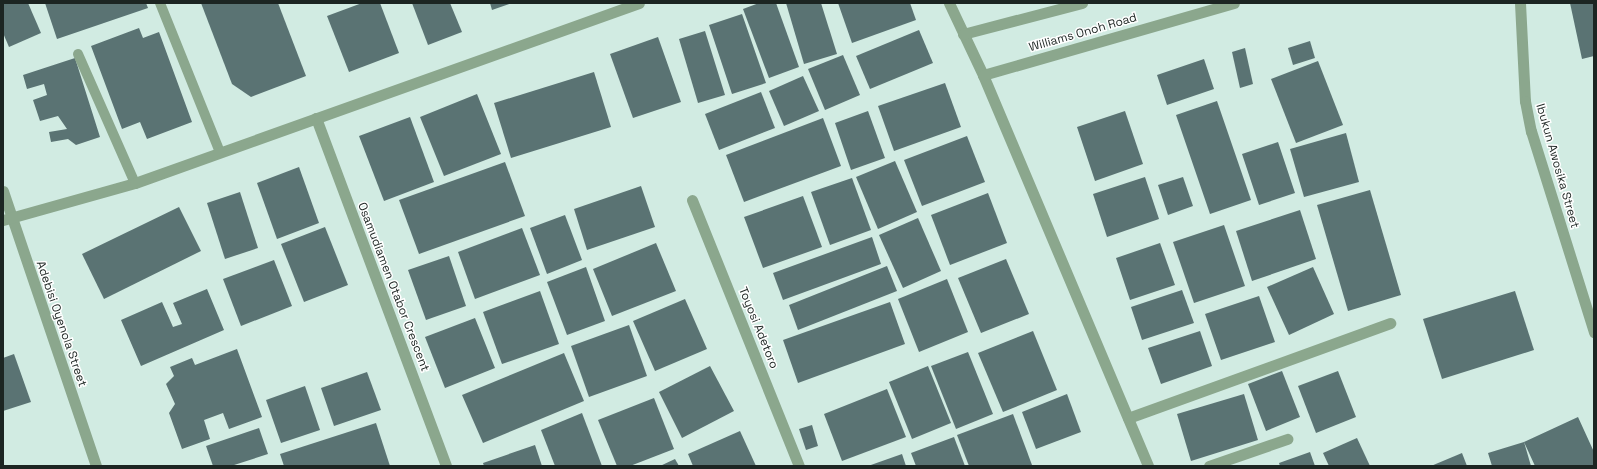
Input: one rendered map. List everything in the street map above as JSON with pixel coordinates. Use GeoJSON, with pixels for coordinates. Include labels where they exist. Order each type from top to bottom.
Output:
{"type":"FeatureCollection","features":[{"type":"Feature","properties":{"kind":"street"},"geometry":{"type":"LineString","coordinates":[[7,219],[135,183],[639,3]]}},
{"type":"Feature","properties":{"kind":"street"},"geometry":{"type":"LineString","coordinates":[[949,3],[983,75],[1148,466]]}},
{"type":"Feature","properties":{"kind":"street"},"geometry":{"type":"LineString","coordinates":[[963,34],[1082,3]]}},
{"type":"Feature","properties":{"kind":"street","name":"Williams Onoh Road"},"geometry":{"type":"LineString","coordinates":[[983,75],[1234,3]]}},
{"type":"Feature","properties":{"kind":"street","name":"Ibukun Awosika Street"},"geometry":{"type":"LineString","coordinates":[[1520,3],[1525,101],[1531,131],[1590,305],[1594,332]]}},
{"type":"Feature","properties":{"kind":"street","name":"Osamudiamen Otabor Crescent"},"geometry":{"type":"LineString","coordinates":[[316,118],[446,466]]}},
{"type":"Feature","properties":{"kind":"street","name":"Adebisi Oyenola Street"},"geometry":{"type":"LineString","coordinates":[[3,191],[7,219],[96,466]]}},
{"type":"Feature","properties":{"kind":"street","name":"Toyosi Adetoro"},"geometry":{"type":"LineString","coordinates":[[692,200],[799,466]]}},
{"type":"Feature","properties":{"kind":"street"},"geometry":{"type":"LineString","coordinates":[[1128,418],[1390,323]]}},
{"type":"Feature","properties":{"kind":"street"},"geometry":{"type":"LineString","coordinates":[[1209,466],[1287,439]]}},
{"type":"Feature","properties":{"kind":"lane"},"geometry":{"type":"LineString","coordinates":[[160,3],[220,152]]}},
{"type":"Feature","properties":{"kind":"lane"},"geometry":{"type":"LineString","coordinates":[[78,54],[135,183]]}},
{"type":"Feature","properties":{"kind":"building"},"geometry":{"type":"Polygon","coordinates":[[[3,3],[28,3],[41,33],[9,47],[3,33],[3,3]]]}},
{"type":"Feature","properties":{"kind":"building"},"geometry":{"type":"Polygon","coordinates":[[[45,3],[146,3],[148,8],[57,39],[45,3]]]}},
{"type":"Feature","properties":{"kind":"building"},"geometry":{"type":"Polygon","coordinates":[[[201,3],[278,3],[306,76],[251,97],[232,84],[201,3]]]}},
{"type":"Feature","properties":{"kind":"building"},"geometry":{"type":"Polygon","coordinates":[[[362,3],[380,3],[399,53],[349,72],[327,16],[362,3]]]}},
{"type":"Feature","properties":{"kind":"building"},"geometry":{"type":"Polygon","coordinates":[[[412,3],[450,3],[462,32],[428,45],[412,3]]]}},
{"type":"Feature","properties":{"kind":"building"},"geometry":{"type":"Polygon","coordinates":[[[490,3],[512,3],[492,10],[490,3]]]}},
{"type":"Feature","properties":{"kind":"building"},"geometry":{"type":"Polygon","coordinates":[[[759,3],[776,3],[799,67],[769,78],[743,9],[759,3]]]}},
{"type":"Feature","properties":{"kind":"building"},"geometry":{"type":"Polygon","coordinates":[[[786,3],[821,3],[837,54],[804,64],[786,3]]]}},
{"type":"Feature","properties":{"kind":"building"},"geometry":{"type":"Polygon","coordinates":[[[838,3],[910,3],[916,20],[852,43],[838,3]]]}},
{"type":"Feature","properties":{"kind":"building"},"geometry":{"type":"Polygon","coordinates":[[[1570,3],[1594,3],[1594,56],[1582,59],[1570,3]]]}},
{"type":"Feature","properties":{"kind":"building"},"geometry":{"type":"Polygon","coordinates":[[[742,14],[766,83],[732,94],[709,25],[742,14]]]}},
{"type":"Feature","properties":{"kind":"building"},"geometry":{"type":"Polygon","coordinates":[[[139,28],[143,38],[159,32],[192,122],[147,139],[140,122],[122,129],[91,46],[139,28]]]}},
{"type":"Feature","properties":{"kind":"building"},"geometry":{"type":"Polygon","coordinates":[[[919,30],[933,63],[870,89],[856,56],[919,30]]]}},
{"type":"Feature","properties":{"kind":"building"},"geometry":{"type":"Polygon","coordinates":[[[705,31],[725,95],[698,103],[679,39],[705,31]]]}},
{"type":"Feature","properties":{"kind":"building"},"geometry":{"type":"Polygon","coordinates":[[[658,37],[681,102],[633,118],[610,54],[658,37]]]}},
{"type":"Feature","properties":{"kind":"building"},"geometry":{"type":"Polygon","coordinates":[[[1310,41],[1315,58],[1293,65],[1288,48],[1310,41]]]}},
{"type":"Feature","properties":{"kind":"building"},"geometry":{"type":"Polygon","coordinates":[[[1245,48],[1253,84],[1240,88],[1232,52],[1245,48]]]}},
{"type":"Feature","properties":{"kind":"building"},"geometry":{"type":"Polygon","coordinates":[[[843,55],[860,95],[825,110],[808,69],[843,55]]]}},
{"type":"Feature","properties":{"kind":"building"},"geometry":{"type":"Polygon","coordinates":[[[75,58],[100,137],[76,145],[68,139],[51,142],[49,132],[67,129],[58,116],[40,121],[33,100],[47,95],[44,84],[27,89],[23,75],[75,58]]]}},
{"type":"Feature","properties":{"kind":"building"},"geometry":{"type":"Polygon","coordinates":[[[1204,59],[1214,89],[1167,105],[1157,75],[1204,59]]]}},
{"type":"Feature","properties":{"kind":"building"},"geometry":{"type":"Polygon","coordinates":[[[1318,61],[1343,125],[1296,143],[1271,79],[1318,61]]]}},
{"type":"Feature","properties":{"kind":"building"},"geometry":{"type":"Polygon","coordinates":[[[594,72],[611,127],[511,158],[494,103],[594,72]]]}},
{"type":"Feature","properties":{"kind":"building"},"geometry":{"type":"Polygon","coordinates":[[[803,76],[819,111],[784,126],[769,91],[803,76]]]}},
{"type":"Feature","properties":{"kind":"building"},"geometry":{"type":"Polygon","coordinates":[[[945,83],[961,127],[894,151],[878,106],[945,83]]]}},
{"type":"Feature","properties":{"kind":"building"},"geometry":{"type":"Polygon","coordinates":[[[761,92],[775,128],[719,150],[705,114],[761,92]]]}},
{"type":"Feature","properties":{"kind":"building"},"geometry":{"type":"Polygon","coordinates":[[[477,94],[501,154],[444,176],[420,117],[477,94]]]}},
{"type":"Feature","properties":{"kind":"building"},"geometry":{"type":"Polygon","coordinates":[[[1217,101],[1251,200],[1210,214],[1176,115],[1217,101]]]}},
{"type":"Feature","properties":{"kind":"building"},"geometry":{"type":"Polygon","coordinates":[[[868,111],[885,158],[851,170],[835,123],[868,111]]]}},
{"type":"Feature","properties":{"kind":"building"},"geometry":{"type":"Polygon","coordinates":[[[1125,111],[1143,164],[1095,181],[1077,127],[1125,111]]]}},
{"type":"Feature","properties":{"kind":"building"},"geometry":{"type":"Polygon","coordinates":[[[410,117],[434,182],[384,201],[359,136],[410,117]]]}},
{"type":"Feature","properties":{"kind":"building"},"geometry":{"type":"Polygon","coordinates":[[[823,118],[841,166],[744,202],[726,155],[823,118]]]}},
{"type":"Feature","properties":{"kind":"building"},"geometry":{"type":"Polygon","coordinates":[[[1346,133],[1359,182],[1304,197],[1290,149],[1346,133]]]}},
{"type":"Feature","properties":{"kind":"building"},"geometry":{"type":"Polygon","coordinates":[[[967,136],[985,182],[922,206],[904,160],[967,136]]]}},
{"type":"Feature","properties":{"kind":"building"},"geometry":{"type":"Polygon","coordinates":[[[1278,142],[1295,193],[1259,205],[1242,154],[1278,142]]]}},
{"type":"Feature","properties":{"kind":"building"},"geometry":{"type":"Polygon","coordinates":[[[895,161],[917,212],[878,229],[856,177],[895,161]]]}},
{"type":"Feature","properties":{"kind":"building"},"geometry":{"type":"Polygon","coordinates":[[[505,162],[525,216],[419,254],[399,200],[505,162]]]}},
{"type":"Feature","properties":{"kind":"building"},"geometry":{"type":"Polygon","coordinates":[[[299,167],[319,223],[277,239],[257,183],[299,167]]]}},
{"type":"Feature","properties":{"kind":"building"},"geometry":{"type":"Polygon","coordinates":[[[1145,177],[1159,219],[1107,237],[1093,194],[1145,177]]]}},
{"type":"Feature","properties":{"kind":"building"},"geometry":{"type":"Polygon","coordinates":[[[1183,177],[1193,206],[1168,215],[1158,185],[1183,177]]]}},
{"type":"Feature","properties":{"kind":"building"},"geometry":{"type":"Polygon","coordinates":[[[852,178],[871,230],[830,245],[811,192],[852,178]]]}},
{"type":"Feature","properties":{"kind":"building"},"geometry":{"type":"Polygon","coordinates":[[[641,186],[655,227],[587,250],[574,209],[641,186]]]}},
{"type":"Feature","properties":{"kind":"building"},"geometry":{"type":"Polygon","coordinates":[[[1370,190],[1401,295],[1348,311],[1317,205],[1370,190]]]}},
{"type":"Feature","properties":{"kind":"building"},"geometry":{"type":"Polygon","coordinates":[[[240,192],[258,248],[225,259],[207,203],[240,192]]]}},
{"type":"Feature","properties":{"kind":"building"},"geometry":{"type":"Polygon","coordinates":[[[988,193],[1007,243],[950,265],[931,215],[988,193]]]}},
{"type":"Feature","properties":{"kind":"building"},"geometry":{"type":"Polygon","coordinates":[[[803,196],[822,247],[763,268],[744,217],[803,196]]]}},
{"type":"Feature","properties":{"kind":"building"},"geometry":{"type":"Polygon","coordinates":[[[179,207],[201,251],[104,299],[82,254],[179,207]]]}},
{"type":"Feature","properties":{"kind":"building"},"geometry":{"type":"Polygon","coordinates":[[[1300,210],[1316,259],[1252,281],[1236,231],[1300,210]]]}},
{"type":"Feature","properties":{"kind":"building"},"geometry":{"type":"Polygon","coordinates":[[[565,215],[582,260],[547,274],[530,228],[565,215]]]}},
{"type":"Feature","properties":{"kind":"building"},"geometry":{"type":"Polygon","coordinates":[[[918,218],[941,271],[903,288],[879,235],[918,218]]]}},
{"type":"Feature","properties":{"kind":"building"},"geometry":{"type":"Polygon","coordinates":[[[1224,225],[1245,286],[1194,303],[1173,242],[1224,225]]]}},
{"type":"Feature","properties":{"kind":"building"},"geometry":{"type":"Polygon","coordinates":[[[325,227],[348,285],[304,302],[281,244],[325,227]]]}},
{"type":"Feature","properties":{"kind":"building"},"geometry":{"type":"Polygon","coordinates":[[[522,228],[540,275],[475,299],[458,252],[522,228]]]}},
{"type":"Feature","properties":{"kind":"building"},"geometry":{"type":"Polygon","coordinates":[[[872,237],[881,264],[783,300],[773,273],[872,237]]]}},
{"type":"Feature","properties":{"kind":"building"},"geometry":{"type":"Polygon","coordinates":[[[656,243],[676,291],[612,316],[593,269],[656,243]]]}},
{"type":"Feature","properties":{"kind":"building"},"geometry":{"type":"Polygon","coordinates":[[[1160,243],[1175,285],[1130,300],[1116,258],[1160,243]]]}},
{"type":"Feature","properties":{"kind":"building"},"geometry":{"type":"Polygon","coordinates":[[[449,256],[466,306],[426,320],[408,270],[449,256]]]}},
{"type":"Feature","properties":{"kind":"building"},"geometry":{"type":"Polygon","coordinates":[[[1006,259],[1029,314],[981,333],[958,278],[1006,259]]]}},
{"type":"Feature","properties":{"kind":"building"},"geometry":{"type":"Polygon","coordinates":[[[274,260],[292,306],[241,326],[223,279],[274,260]]]}},
{"type":"Feature","properties":{"kind":"building"},"geometry":{"type":"Polygon","coordinates":[[[887,266],[897,291],[798,330],[789,305],[887,266]]]}},
{"type":"Feature","properties":{"kind":"building"},"geometry":{"type":"Polygon","coordinates":[[[586,267],[605,321],[567,335],[547,282],[586,267]]]}},
{"type":"Feature","properties":{"kind":"building"},"geometry":{"type":"Polygon","coordinates":[[[1313,267],[1334,314],[1289,335],[1267,287],[1313,267]]]}},
{"type":"Feature","properties":{"kind":"building"},"geometry":{"type":"Polygon","coordinates":[[[947,279],[968,332],[919,352],[898,299],[947,279]]]}},
{"type":"Feature","properties":{"kind":"building"},"geometry":{"type":"Polygon","coordinates":[[[207,289],[224,330],[141,366],[121,320],[162,302],[173,327],[182,324],[173,303],[207,289]]]}},
{"type":"Feature","properties":{"kind":"building"},"geometry":{"type":"Polygon","coordinates":[[[1182,290],[1194,323],[1142,340],[1131,307],[1182,290]]]}},
{"type":"Feature","properties":{"kind":"building"},"geometry":{"type":"Polygon","coordinates":[[[540,291],[559,344],[502,364],[483,312],[540,291]]]}},
{"type":"Feature","properties":{"kind":"building"},"geometry":{"type":"Polygon","coordinates":[[[1515,291],[1534,350],[1442,379],[1423,319],[1515,291]]]}},
{"type":"Feature","properties":{"kind":"building"},"geometry":{"type":"Polygon","coordinates":[[[1259,296],[1275,342],[1221,360],[1205,314],[1259,296]]]}},
{"type":"Feature","properties":{"kind":"building"},"geometry":{"type":"Polygon","coordinates":[[[685,299],[707,349],[655,371],[633,321],[685,299]]]}},
{"type":"Feature","properties":{"kind":"building"},"geometry":{"type":"Polygon","coordinates":[[[890,302],[905,344],[798,383],[783,340],[890,302]]]}},
{"type":"Feature","properties":{"kind":"building"},"geometry":{"type":"Polygon","coordinates":[[[475,318],[495,368],[445,388],[425,337],[475,318]]]}},
{"type":"Feature","properties":{"kind":"building"},"geometry":{"type":"Polygon","coordinates":[[[629,325],[647,376],[589,397],[571,346],[629,325]]]}},
{"type":"Feature","properties":{"kind":"building"},"geometry":{"type":"Polygon","coordinates":[[[1033,331],[1057,390],[1003,412],[978,353],[1033,331]]]}},
{"type":"Feature","properties":{"kind":"building"},"geometry":{"type":"Polygon","coordinates":[[[1200,331],[1212,366],[1161,384],[1148,348],[1200,331]]]}},
{"type":"Feature","properties":{"kind":"building"},"geometry":{"type":"Polygon","coordinates":[[[237,349],[262,417],[229,429],[223,413],[204,420],[210,439],[182,449],[169,413],[175,404],[166,384],[174,376],[170,367],[192,358],[195,365],[237,349]]]}},
{"type":"Feature","properties":{"kind":"building"},"geometry":{"type":"Polygon","coordinates":[[[968,352],[993,414],[956,429],[931,366],[968,352]]]}},
{"type":"Feature","properties":{"kind":"building"},"geometry":{"type":"Polygon","coordinates":[[[564,353],[584,401],[483,443],[462,395],[564,353]]]}},
{"type":"Feature","properties":{"kind":"building"},"geometry":{"type":"Polygon","coordinates":[[[14,354],[31,402],[3,411],[3,358],[14,354]]]}},
{"type":"Feature","properties":{"kind":"building"},"geometry":{"type":"Polygon","coordinates":[[[710,366],[734,411],[682,438],[659,392],[710,366]]]}},
{"type":"Feature","properties":{"kind":"building"},"geometry":{"type":"Polygon","coordinates":[[[928,366],[951,423],[912,439],[889,382],[928,366]]]}},
{"type":"Feature","properties":{"kind":"building"},"geometry":{"type":"Polygon","coordinates":[[[1282,371],[1300,417],[1266,431],[1248,384],[1282,371]]]}},
{"type":"Feature","properties":{"kind":"building"},"geometry":{"type":"Polygon","coordinates":[[[1338,371],[1356,417],[1316,433],[1298,386],[1338,371]]]}},
{"type":"Feature","properties":{"kind":"building"},"geometry":{"type":"Polygon","coordinates":[[[367,372],[381,410],[334,426],[321,388],[367,372]]]}},
{"type":"Feature","properties":{"kind":"building"},"geometry":{"type":"Polygon","coordinates":[[[305,386],[320,430],[281,443],[266,400],[305,386]]]}},
{"type":"Feature","properties":{"kind":"building"},"geometry":{"type":"Polygon","coordinates":[[[887,389],[906,437],[842,461],[824,414],[887,389]]]}},
{"type":"Feature","properties":{"kind":"building"},"geometry":{"type":"Polygon","coordinates":[[[1067,394],[1081,432],[1036,449],[1022,412],[1067,394]]]}},
{"type":"Feature","properties":{"kind":"building"},"geometry":{"type":"Polygon","coordinates":[[[1244,394],[1258,440],[1191,461],[1177,414],[1244,394]]]}},
{"type":"Feature","properties":{"kind":"building"},"geometry":{"type":"Polygon","coordinates":[[[654,398],[674,449],[630,466],[617,466],[598,420],[654,398]]]}},
{"type":"Feature","properties":{"kind":"building"},"geometry":{"type":"Polygon","coordinates":[[[582,413],[602,466],[555,466],[541,430],[582,413]]]}},
{"type":"Feature","properties":{"kind":"building"},"geometry":{"type":"Polygon","coordinates":[[[1013,414],[1032,465],[969,466],[957,435],[1013,414]]]}},
{"type":"Feature","properties":{"kind":"building"},"geometry":{"type":"Polygon","coordinates":[[[1578,417],[1594,452],[1594,466],[1535,466],[1524,442],[1578,417]]]}},
{"type":"Feature","properties":{"kind":"building"},"geometry":{"type":"Polygon","coordinates":[[[376,423],[390,466],[284,466],[280,454],[376,423]]]}},
{"type":"Feature","properties":{"kind":"building"},"geometry":{"type":"Polygon","coordinates":[[[812,425],[818,446],[806,450],[799,429],[812,425]]]}},
{"type":"Feature","properties":{"kind":"building"},"geometry":{"type":"Polygon","coordinates":[[[259,428],[268,454],[231,466],[213,466],[206,446],[259,428]]]}},
{"type":"Feature","properties":{"kind":"building"},"geometry":{"type":"Polygon","coordinates":[[[740,431],[756,466],[693,466],[688,454],[740,431]]]}},
{"type":"Feature","properties":{"kind":"building"},"geometry":{"type":"Polygon","coordinates":[[[954,437],[965,466],[916,466],[911,453],[954,437]]]}},
{"type":"Feature","properties":{"kind":"building"},"geometry":{"type":"Polygon","coordinates":[[[1357,438],[1370,466],[1329,466],[1323,453],[1357,438]]]}},
{"type":"Feature","properties":{"kind":"building"},"geometry":{"type":"Polygon","coordinates":[[[1524,442],[1531,466],[1492,466],[1488,453],[1524,442]]]}},
{"type":"Feature","properties":{"kind":"building"},"geometry":{"type":"Polygon","coordinates":[[[535,445],[542,466],[484,466],[483,463],[535,445]]]}},
{"type":"Feature","properties":{"kind":"building"},"geometry":{"type":"Polygon","coordinates":[[[1310,452],[1315,466],[1280,466],[1279,463],[1310,452]]]}},
{"type":"Feature","properties":{"kind":"building"},"geometry":{"type":"Polygon","coordinates":[[[1462,453],[1467,466],[1431,466],[1462,453]]]}},
{"type":"Feature","properties":{"kind":"building"},"geometry":{"type":"Polygon","coordinates":[[[902,454],[906,466],[868,466],[902,454]]]}},
{"type":"Feature","properties":{"kind":"building"},"geometry":{"type":"Polygon","coordinates":[[[675,459],[679,466],[660,466],[675,459]]]}}]}
